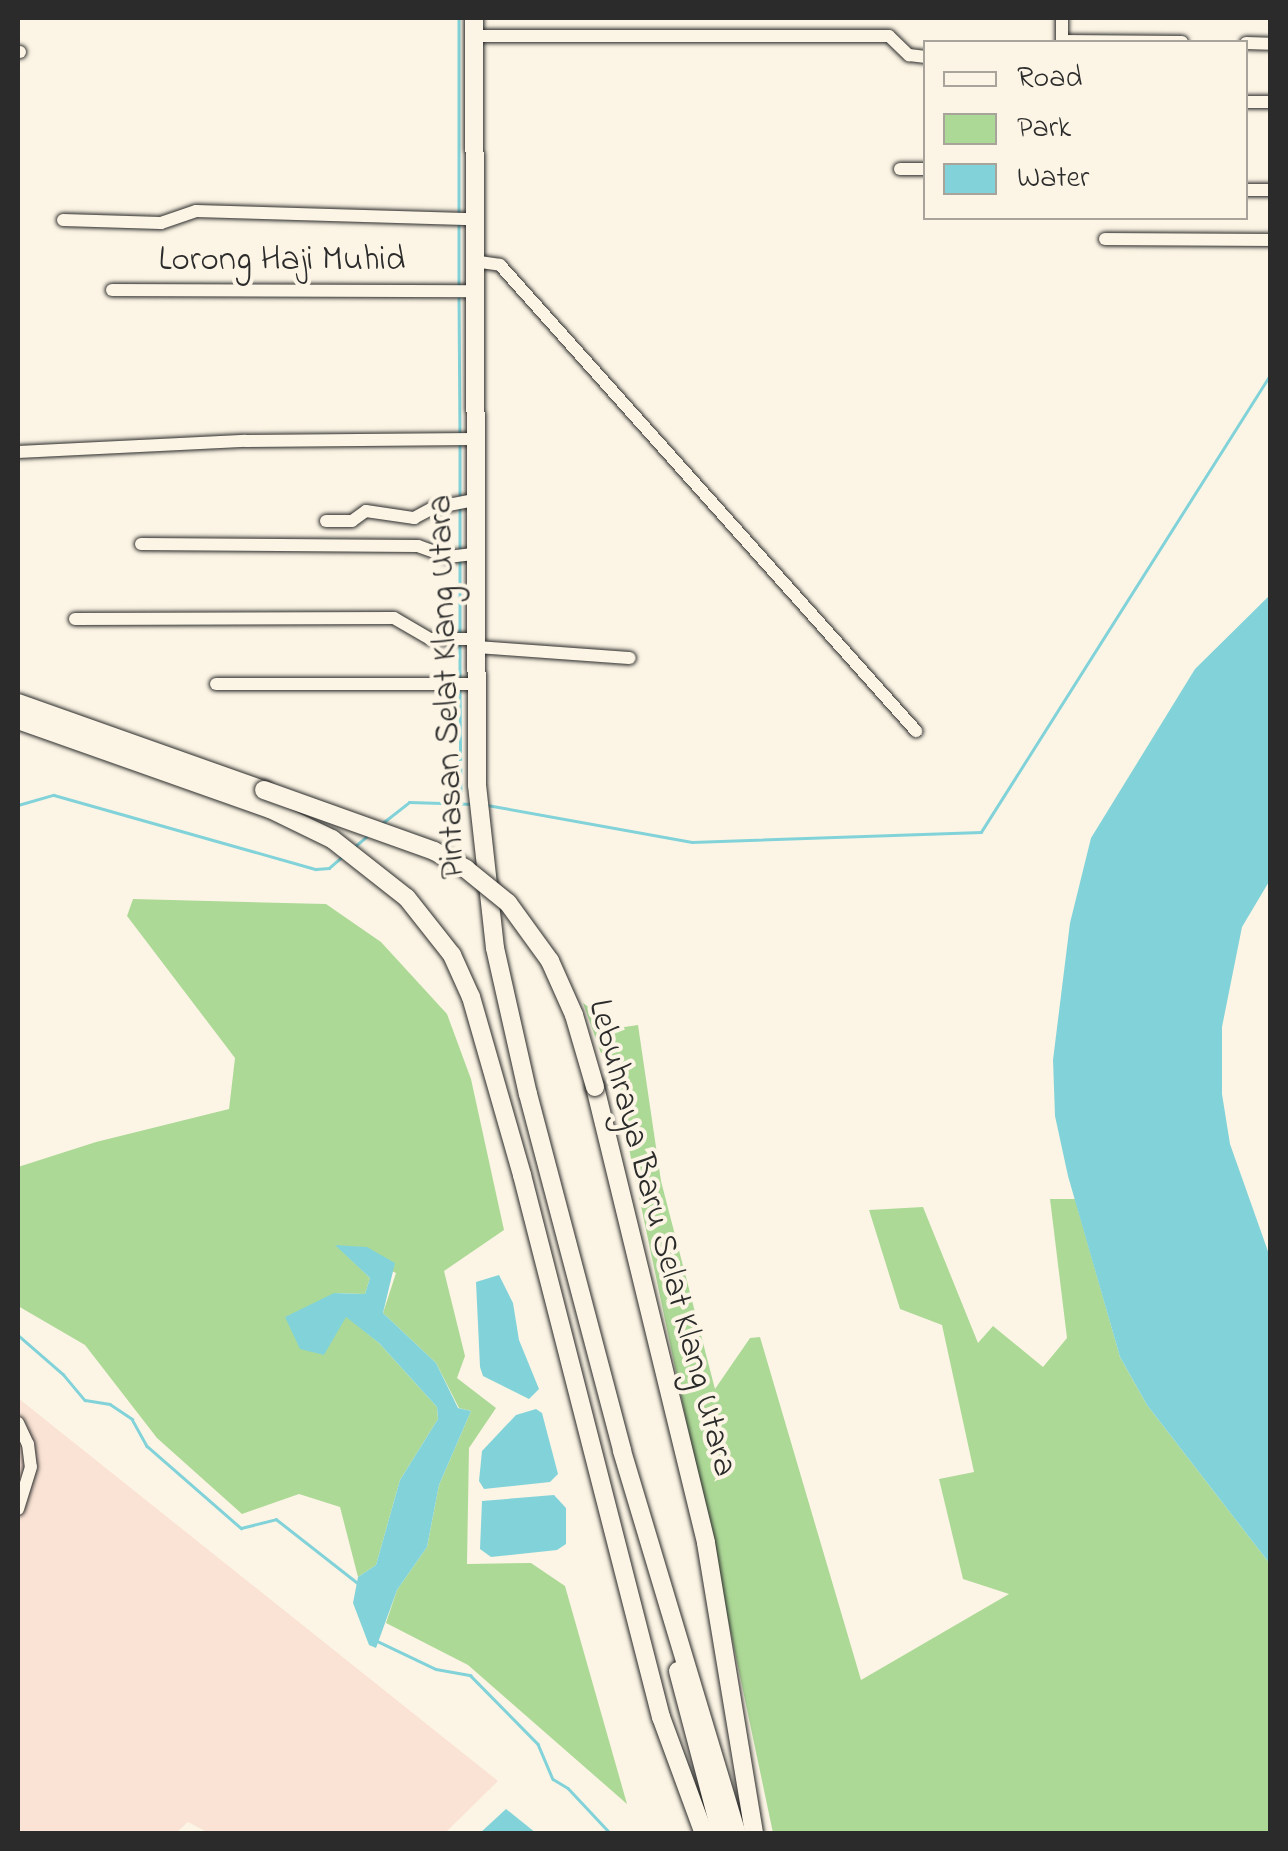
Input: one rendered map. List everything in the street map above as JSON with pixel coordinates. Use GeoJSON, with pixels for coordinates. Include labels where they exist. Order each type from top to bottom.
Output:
{"type":"FeatureCollection","features":[{"type":"Feature","properties":{"kind":"highway","name":"Pintasan Selat Klang Utara"},"geometry":{"type":"LineString","coordinates":[[474,27],[464,219],[473,261],[465,291],[469,500],[465,555],[468,642],[476,684],[480,823],[507,1010],[656,1573]]}},
{"type":"Feature","properties":{"kind":"highway","name":"Lebuhraya Baru Selat Klang Utara"},"geometry":{"type":"LineString","coordinates":[[18,703],[434,851],[466,869],[508,903],[550,961],[574,1015],[595,1086],[706,1542],[754,1834]]}},
{"type":"Feature","properties":{"kind":"highway"},"geometry":{"type":"LineString","coordinates":[[18,720],[270,809],[356,854],[432,927],[472,997],[564,1333],[656,1700],[704,1834]]}},
{"type":"Feature","properties":{"kind":"highway"},"geometry":{"type":"LineString","coordinates":[[656,1573],[721,1834]]}},
{"type":"Feature","properties":{"kind":"highway"},"geometry":{"type":"LineString","coordinates":[[656,1573],[737,1834]]}},
{"type":"Feature","properties":{"kind":"street"},"geometry":{"type":"LineString","coordinates":[[474,27],[889,36],[910,55],[923,57]]}},
{"type":"Feature","properties":{"kind":"street"},"geometry":{"type":"LineString","coordinates":[[900,169],[923,169]]}},
{"type":"Feature","properties":{"kind":"street"},"geometry":{"type":"LineString","coordinates":[[64,220],[162,223],[196,211],[464,219]]}},
{"type":"Feature","properties":{"kind":"street"},"geometry":{"type":"LineString","coordinates":[[1105,238],[1270,240]]}},
{"type":"Feature","properties":{"kind":"street"},"geometry":{"type":"LineString","coordinates":[[473,261],[500,266],[916,731]]}},
{"type":"Feature","properties":{"kind":"street","name":"Lorong Haji Muhid"},"geometry":{"type":"LineString","coordinates":[[112,290],[465,291]]}},
{"type":"Feature","properties":{"kind":"street"},"geometry":{"type":"LineString","coordinates":[[18,452],[286,440],[465,439]]}},
{"type":"Feature","properties":{"kind":"street"},"geometry":{"type":"LineString","coordinates":[[326,521],[352,521],[366,511],[414,518],[469,500]]}},
{"type":"Feature","properties":{"kind":"street"},"geometry":{"type":"LineString","coordinates":[[142,544],[418,546],[465,555]]}},
{"type":"Feature","properties":{"kind":"street"},"geometry":{"type":"LineString","coordinates":[[75,619],[394,618],[430,639],[630,658]]}},
{"type":"Feature","properties":{"kind":"street"},"geometry":{"type":"LineString","coordinates":[[216,684],[476,684]]}},
{"type":"Feature","properties":{"kind":"street"},"geometry":{"type":"LineString","coordinates":[[18,1423],[28,1444],[31,1467],[18,1509]]}},
{"type":"Feature","properties":{"kind":"shaded area"},"geometry":{"type":"Polygon","coordinates":[[[18,1398],[498,1781],[445,1833],[211,1834],[188,1822],[176,1833],[18,1833],[18,1398]]]}},
{"type":"Feature","properties":{"kind":"green space"},"geometry":{"type":"Polygon","coordinates":[[[133,899],[326,904],[381,942],[447,1014],[471,1079],[504,1230],[444,1271],[465,1356],[457,1378],[496,1408],[469,1448],[467,1564],[531,1563],[565,1586],[627,1804],[468,1665],[386,1623],[397,1590],[427,1547],[439,1485],[471,1411],[459,1408],[436,1363],[383,1313],[396,1273],[337,1246],[370,1278],[365,1294],[334,1293],[346,1316],[379,1343],[437,1407],[438,1419],[400,1480],[376,1565],[358,1577],[340,1507],[299,1494],[242,1514],[157,1438],[85,1345],[18,1306],[18,1167],[96,1142],[229,1109],[235,1058],[127,916],[133,899]]]}},
{"type":"Feature","properties":{"kind":"green space"},"geometry":{"type":"Polygon","coordinates":[[[583,1003],[618,1028],[638,1025],[661,1181],[715,1389],[750,1338],[760,1337],[861,1680],[1009,1594],[963,1579],[939,1479],[974,1472],[942,1325],[900,1309],[869,1210],[923,1207],[978,1343],[993,1326],[1043,1367],[1067,1338],[1050,1199],[1075,1199],[1120,1357],[1147,1405],[1270,1564],[1270,1833],[773,1833],[620,1106],[583,1003]]]}},
{"type":"Feature","properties":{"kind":"water"},"geometry":{"type":"Polygon","coordinates":[[[1270,595],[1270,880],[1242,927],[1222,1027],[1222,1094],[1230,1144],[1270,1257],[1270,1564],[1147,1405],[1120,1357],[1068,1176],[1055,1116],[1053,1060],[1070,923],[1091,838],[1195,669],[1270,595]]]}},
{"type":"Feature","properties":{"kind":"water"},"geometry":{"type":"Polygon","coordinates":[[[335,1245],[367,1247],[395,1263],[383,1313],[436,1363],[458,1408],[471,1411],[439,1485],[427,1547],[397,1590],[376,1648],[369,1645],[353,1603],[358,1577],[376,1565],[400,1480],[438,1419],[437,1407],[379,1343],[346,1317],[324,1355],[300,1349],[285,1317],[334,1293],[365,1294],[370,1278],[335,1245]]]}},
{"type":"Feature","properties":{"kind":"water"},"geometry":{"type":"Polygon","coordinates":[[[499,1275],[513,1303],[519,1340],[539,1389],[529,1399],[483,1376],[480,1367],[476,1282],[499,1275]]]}},
{"type":"Feature","properties":{"kind":"water"},"geometry":{"type":"Polygon","coordinates":[[[536,1409],[542,1413],[558,1474],[550,1482],[484,1489],[479,1481],[482,1451],[516,1415],[536,1409]]]}},
{"type":"Feature","properties":{"kind":"water"},"geometry":{"type":"Polygon","coordinates":[[[554,1495],[566,1508],[566,1544],[557,1550],[491,1557],[480,1549],[482,1501],[554,1495]]]}},
{"type":"Feature","properties":{"kind":"water"},"geometry":{"type":"Polygon","coordinates":[[[506,1809],[536,1833],[480,1833],[506,1809]]]}},
{"type":"Feature","properties":{"kind":"waterway"},"geometry":{"type":"LineString","coordinates":[[459,18],[459,211]]}},
{"type":"Feature","properties":{"kind":"waterway"},"geometry":{"type":"LineString","coordinates":[[459,224],[459,286]]}},
{"type":"Feature","properties":{"kind":"waterway"},"geometry":{"type":"LineString","coordinates":[[459,294],[460,436]]}},
{"type":"Feature","properties":{"kind":"waterway"},"geometry":{"type":"LineString","coordinates":[[487,805],[692,842],[981,832],[1270,375]]}},
{"type":"Feature","properties":{"kind":"waterway"},"geometry":{"type":"LineString","coordinates":[[460,444],[460,496]]}},
{"type":"Feature","properties":{"kind":"waterway"},"geometry":{"type":"LineString","coordinates":[[460,509],[460,551]]}},
{"type":"Feature","properties":{"kind":"waterway"},"geometry":{"type":"LineString","coordinates":[[460,559],[460,636]]}},
{"type":"Feature","properties":{"kind":"waterway"},"geometry":{"type":"LineString","coordinates":[[460,644],[460,681]]}},
{"type":"Feature","properties":{"kind":"waterway"},"geometry":{"type":"LineString","coordinates":[[460,689],[461,801]]}},
{"type":"Feature","properties":{"kind":"waterway"},"geometry":{"type":"LineString","coordinates":[[18,805],[54,795],[316,869],[329,868],[343,856]]}},
{"type":"Feature","properties":{"kind":"waterway"},"geometry":{"type":"LineString","coordinates":[[380,825],[409,802],[474,804]]}},
{"type":"Feature","properties":{"kind":"waterway"},"geometry":{"type":"LineString","coordinates":[[353,848],[366,837]]}},
{"type":"Feature","properties":{"kind":"waterway"},"geometry":{"type":"LineString","coordinates":[[18,1335],[63,1374],[85,1400],[110,1404],[132,1419],[147,1446],[241,1528],[276,1519],[359,1584]]}},
{"type":"Feature","properties":{"kind":"waterway"},"geometry":{"type":"LineString","coordinates":[[377,1641],[436,1669],[470,1675],[538,1744],[553,1779],[568,1788],[611,1834]]}}]}
